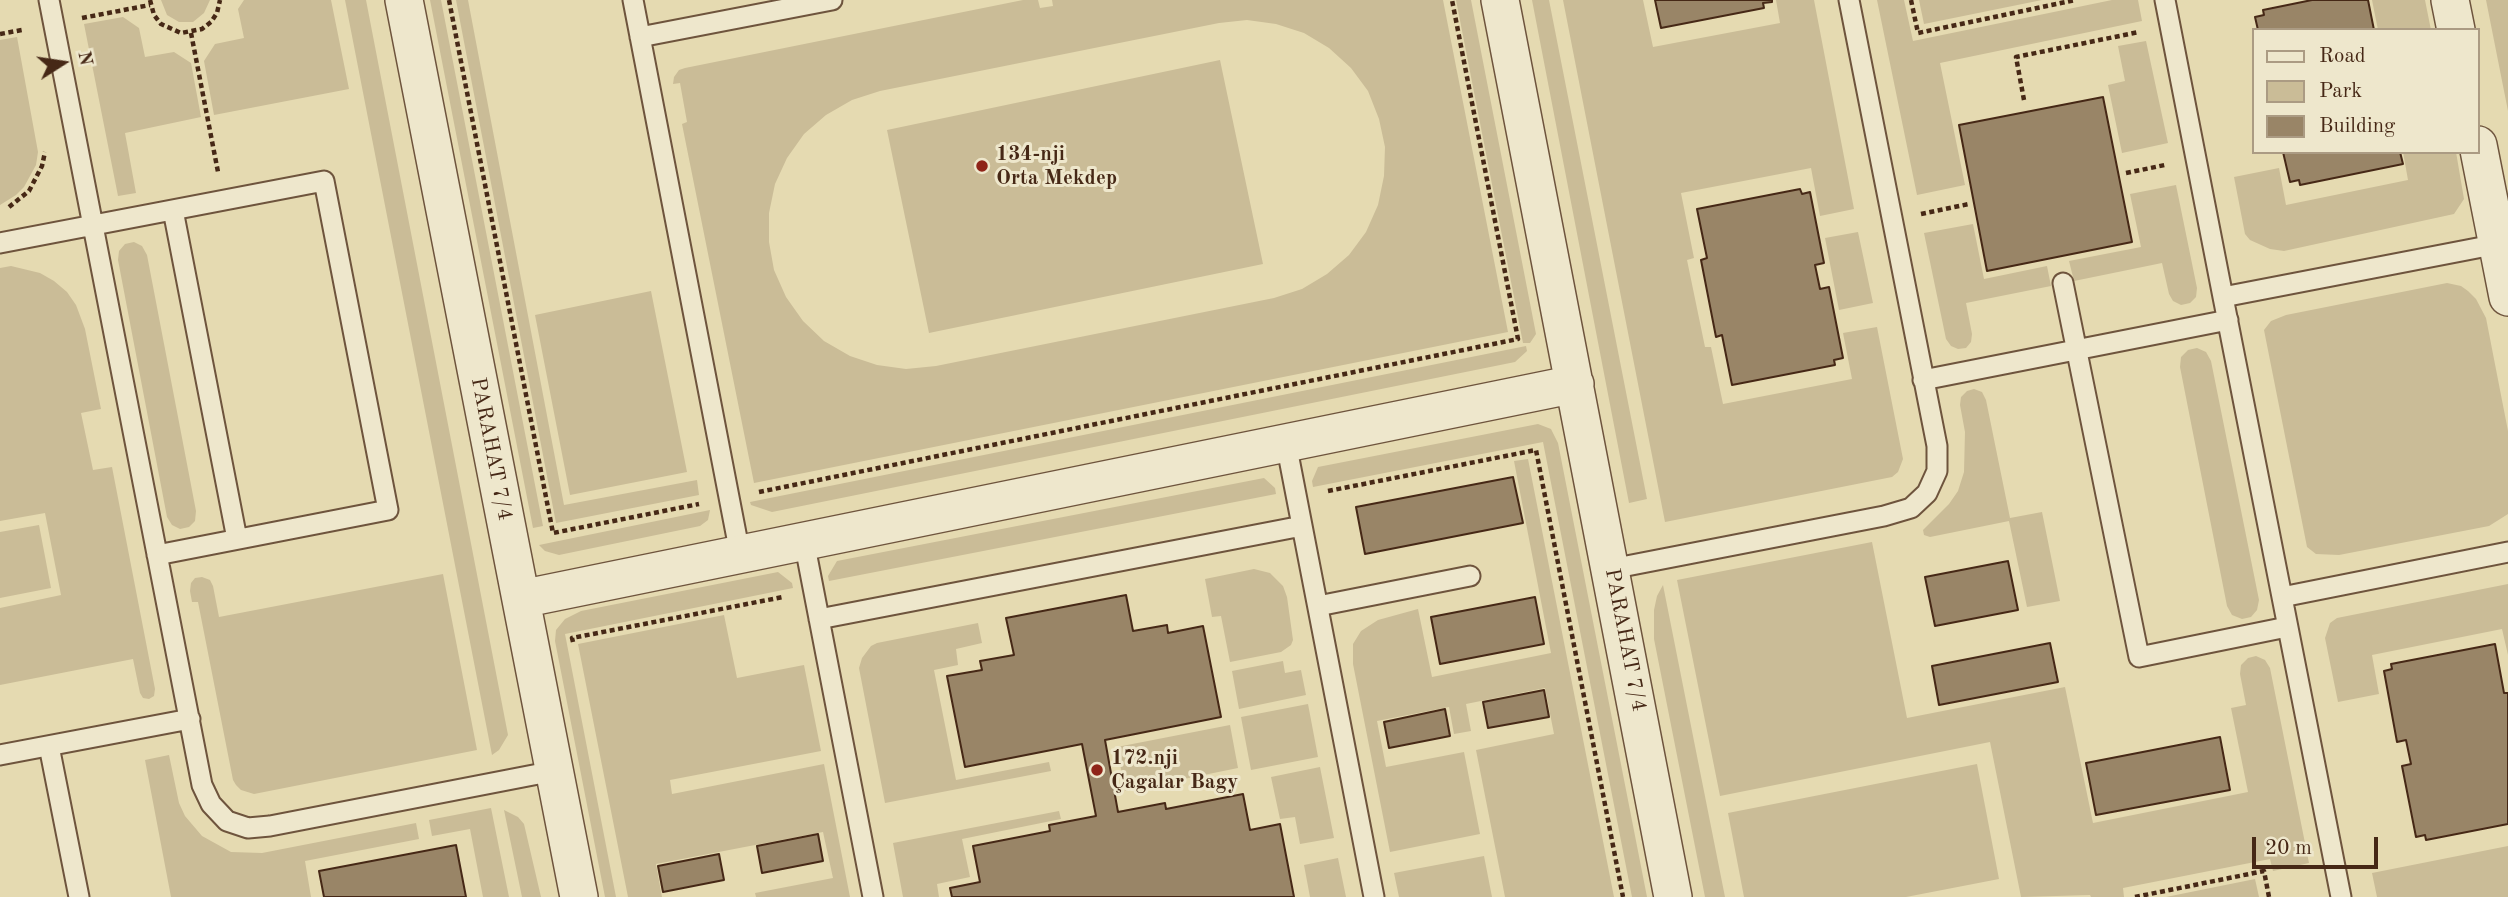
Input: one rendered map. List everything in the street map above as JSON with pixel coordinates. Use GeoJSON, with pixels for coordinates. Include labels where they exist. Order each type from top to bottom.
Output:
{"type":"FeatureCollection","features":[{"type":"Feature","properties":{"kind":"street","name":"PARAHAT 7/4"},"geometry":{"type":"LineString","coordinates":[[404,0],[579,897]]}},
{"type":"Feature","properties":{"kind":"street","name":"PARAHAT 7/4"},"geometry":{"type":"LineString","coordinates":[[1500,0],[1673,897]]}},
{"type":"Feature","properties":{"kind":"street"},"geometry":{"type":"LineString","coordinates":[[2450,0],[2456,28]]}},
{"type":"Feature","properties":{"kind":"street"},"geometry":{"type":"LineString","coordinates":[[2480,154],[2508,297]]}},
{"type":"Feature","properties":{"kind":"street"},"geometry":{"type":"LineString","coordinates":[[521,598],[1575,384]]}},
{"type":"Feature","properties":{"kind":"lane"},"geometry":{"type":"LineString","coordinates":[[48,0],[202,785],[211,804],[227,821],[248,828],[270,826],[554,771]]}},
{"type":"Feature","properties":{"kind":"lane"},"geometry":{"type":"LineString","coordinates":[[633,0],[740,554]]}},
{"type":"Feature","properties":{"kind":"lane"},"geometry":{"type":"LineString","coordinates":[[640,37],[771,6],[832,0]]}},
{"type":"Feature","properties":{"kind":"lane"},"geometry":{"type":"LineString","coordinates":[[1611,569],[1884,516],[1910,508],[1927,493],[1937,471],[1937,446],[1849,0]]}},
{"type":"Feature","properties":{"kind":"lane"},"geometry":{"type":"LineString","coordinates":[[2165,0],[2341,897]]}},
{"type":"Feature","properties":{"kind":"lane"},"geometry":{"type":"LineString","coordinates":[[0,243],[324,181],[388,510],[157,555]]}},
{"type":"Feature","properties":{"kind":"lane"},"geometry":{"type":"LineString","coordinates":[[173,210],[237,539]]}},
{"type":"Feature","properties":{"kind":"lane"},"geometry":{"type":"LineString","coordinates":[[2223,297],[2498,244]]}},
{"type":"Feature","properties":{"kind":"lane"},"geometry":{"type":"LineString","coordinates":[[2063,283],[2139,657],[2287,627]]}},
{"type":"Feature","properties":{"kind":"lane"},"geometry":{"type":"LineString","coordinates":[[1923,380],[2228,320]]}},
{"type":"Feature","properties":{"kind":"lane"},"geometry":{"type":"LineString","coordinates":[[1286,443],[1374,897]]}},
{"type":"Feature","properties":{"kind":"lane"},"geometry":{"type":"LineString","coordinates":[[819,619],[1302,526]]}},
{"type":"Feature","properties":{"kind":"lane"},"geometry":{"type":"LineString","coordinates":[[804,541],[873,897]]}},
{"type":"Feature","properties":{"kind":"lane"},"geometry":{"type":"LineString","coordinates":[[2282,597],[2508,552]]}},
{"type":"Feature","properties":{"kind":"lane"},"geometry":{"type":"LineString","coordinates":[[1318,606],[1470,576]]}},
{"type":"Feature","properties":{"kind":"lane"},"geometry":{"type":"LineString","coordinates":[[0,755],[190,719]]}},
{"type":"Feature","properties":{"kind":"lane"},"geometry":{"type":"LineString","coordinates":[[49,746],[79,897]]}},
{"type":"Feature","properties":{"kind":"path"},"geometry":{"type":"LineString","coordinates":[[78,19],[150,2],[154,15],[161,24],[181,33],[191,33],[211,22],[217,13],[220,0]]}},
{"type":"Feature","properties":{"kind":"path"},"geometry":{"type":"LineString","coordinates":[[449,0],[553,533],[1518,340],[1452,0]]}},
{"type":"Feature","properties":{"kind":"path"},"geometry":{"type":"LineString","coordinates":[[1911,0],[1918,33],[2075,0]]}},
{"type":"Feature","properties":{"kind":"path"},"geometry":{"type":"LineString","coordinates":[[20,20],[25,43]]}},
{"type":"Feature","properties":{"kind":"path"},"geometry":{"type":"LineString","coordinates":[[0,34],[22,30]]}},
{"type":"Feature","properties":{"kind":"path"},"geometry":{"type":"LineString","coordinates":[[2024,100],[2016,57],[2144,31]]}},
{"type":"Feature","properties":{"kind":"path"},"geometry":{"type":"LineString","coordinates":[[191,33],[224,200]]}},
{"type":"Feature","properties":{"kind":"path"},"geometry":{"type":"LineString","coordinates":[[0,212],[29,191],[42,166],[44,145]]}},
{"type":"Feature","properties":{"kind":"path"},"geometry":{"type":"LineString","coordinates":[[2126,173],[2172,164]]}},
{"type":"Feature","properties":{"kind":"path"},"geometry":{"type":"LineString","coordinates":[[1921,214],[1969,205]]}},
{"type":"Feature","properties":{"kind":"path"},"geometry":{"type":"LineString","coordinates":[[1296,497],[1536,450],[1623,897]]}},
{"type":"Feature","properties":{"kind":"path"},"geometry":{"type":"LineString","coordinates":[[572,638],[814,591]]}},
{"type":"Feature","properties":{"kind":"path"},"geometry":{"type":"LineString","coordinates":[[2135,897],[2264,871],[2269,897]]}},
{"type":"Feature","properties":{"kind":"green space"},"geometry":{"type":"Polygon","coordinates":[[[161,0],[210,0],[204,13],[193,22],[179,22],[167,15],[161,0]]]}},
{"type":"Feature","properties":{"kind":"green space"},"geometry":{"type":"Polygon","coordinates":[[[244,0],[331,0],[349,89],[214,115],[204,61],[215,44],[244,38],[238,9],[244,0]]]}},
{"type":"Feature","properties":{"kind":"green space"},"geometry":{"type":"Polygon","coordinates":[[[345,0],[366,0],[508,735],[499,750],[492,755],[345,0]]]}},
{"type":"Feature","properties":{"kind":"green space"},"geometry":{"type":"Polygon","coordinates":[[[430,0],[441,0],[543,526],[533,528],[430,0]]]}},
{"type":"Feature","properties":{"kind":"green space"},"geometry":{"type":"Polygon","coordinates":[[[456,0],[468,0],[564,505],[697,480],[699,495],[556,523],[456,0]]]}},
{"type":"Feature","properties":{"kind":"green space"},"geometry":{"type":"Polygon","coordinates":[[[1023,0],[1038,0],[1040,8],[1053,6],[1052,0],[1443,0],[1508,332],[754,483],[682,124],[687,122],[680,83],[673,84],[679,70],[1023,0]],[[1247,20],[1219,23],[880,91],[852,100],[826,115],[804,134],[787,158],[775,184],[769,213],[769,242],[774,270],[786,297],[803,321],[824,341],[850,356],[877,365],[906,369],[936,366],[1274,298],[1302,289],[1327,274],[1349,255],[1366,232],[1378,205],[1384,176],[1385,147],[1379,119],[1368,91],[1351,68],[1329,48],[1304,33],[1276,24],[1247,20]]]}},
{"type":"Feature","properties":{"kind":"green space"},"geometry":{"type":"Polygon","coordinates":[[[1456,0],[1471,0],[1536,334],[1530,343],[1523,343],[1456,0]]]}},
{"type":"Feature","properties":{"kind":"green space"},"geometry":{"type":"Polygon","coordinates":[[[1532,0],[1549,0],[1647,499],[1629,503],[1532,0]]]}},
{"type":"Feature","properties":{"kind":"green space"},"geometry":{"type":"Polygon","coordinates":[[[1563,0],[1643,0],[1653,47],[1780,23],[1776,0],[1814,0],[1854,209],[1820,216],[1811,168],[1681,193],[1694,258],[1687,260],[1705,347],[1711,347],[1723,404],[1852,379],[1843,333],[1877,327],[1903,459],[1898,472],[1892,477],[1665,522],[1563,0]]]}},
{"type":"Feature","properties":{"kind":"green space"},"geometry":{"type":"Polygon","coordinates":[[[1877,0],[1904,0],[1913,41],[2112,0],[2138,0],[2142,21],[1940,63],[1965,185],[1917,195],[1877,0]]]}},
{"type":"Feature","properties":{"kind":"green space"},"geometry":{"type":"Polygon","coordinates":[[[1919,0],[2042,0],[1924,24],[1919,0]]]}},
{"type":"Feature","properties":{"kind":"green space"},"geometry":{"type":"Polygon","coordinates":[[[2372,0],[2425,0],[2431,28],[2378,28],[2372,0]]]}},
{"type":"Feature","properties":{"kind":"green space"},"geometry":{"type":"Polygon","coordinates":[[[2486,0],[2508,0],[2508,111],[2486,0]]]}},
{"type":"Feature","properties":{"kind":"green space"},"geometry":{"type":"Polygon","coordinates":[[[123,17],[139,28],[145,57],[174,52],[191,63],[201,117],[125,133],[136,193],[118,196],[84,24],[123,17]]]}},
{"type":"Feature","properties":{"kind":"green space"},"geometry":{"type":"Polygon","coordinates":[[[17,37],[38,152],[36,165],[24,187],[0,205],[0,40],[17,37]]]}},
{"type":"Feature","properties":{"kind":"green space"},"geometry":{"type":"Polygon","coordinates":[[[2146,41],[2168,143],[2122,153],[2108,85],[2125,81],[2118,46],[2146,41]]]}},
{"type":"Feature","properties":{"kind":"green space"},"geometry":{"type":"Polygon","coordinates":[[[1220,60],[1263,264],[929,333],[887,130],[1220,60]]]}},
{"type":"Feature","properties":{"kind":"green space"},"geometry":{"type":"Polygon","coordinates":[[[2403,154],[2456,154],[2464,199],[2454,214],[2284,251],[2270,249],[2250,240],[2245,234],[2234,177],[2279,168],[2286,205],[2408,180],[2403,154]]]}},
{"type":"Feature","properties":{"kind":"green space"},"geometry":{"type":"Polygon","coordinates":[[[2176,185],[2197,288],[2196,297],[2190,303],[2181,305],[2173,301],[2162,263],[2074,281],[2069,261],[2141,247],[2130,194],[2176,185]]]}},
{"type":"Feature","properties":{"kind":"green space"},"geometry":{"type":"Polygon","coordinates":[[[1973,224],[1984,279],[2047,266],[2051,286],[1966,303],[1971,342],[1966,348],[1958,349],[1951,346],[1946,339],[1924,233],[1973,224]]]}},
{"type":"Feature","properties":{"kind":"green space"},"geometry":{"type":"Polygon","coordinates":[[[1858,232],[1873,303],[1839,310],[1825,238],[1858,232]]]}},
{"type":"Feature","properties":{"kind":"green space"},"geometry":{"type":"Polygon","coordinates":[[[134,242],[142,246],[147,255],[196,511],[195,521],[189,527],[180,529],[172,525],[167,517],[118,260],[119,251],[125,244],[134,242]]]}},
{"type":"Feature","properties":{"kind":"green space"},"geometry":{"type":"Polygon","coordinates":[[[11,266],[40,273],[67,292],[76,305],[85,329],[101,409],[81,413],[93,470],[112,467],[155,689],[154,696],[149,699],[143,698],[140,693],[133,659],[0,685],[0,608],[61,595],[45,513],[0,521],[0,268],[11,266]]]}},
{"type":"Feature","properties":{"kind":"green space"},"geometry":{"type":"Polygon","coordinates":[[[2447,283],[2461,286],[2468,291],[2476,299],[2486,318],[2508,431],[2508,514],[2489,526],[2339,555],[2316,554],[2307,547],[2264,330],[2271,321],[2286,315],[2447,283]]]}},
{"type":"Feature","properties":{"kind":"green space"},"geometry":{"type":"Polygon","coordinates":[[[651,291],[687,472],[570,495],[535,315],[651,291]]]}},
{"type":"Feature","properties":{"kind":"green space"},"geometry":{"type":"Polygon","coordinates":[[[1526,346],[1527,351],[1515,362],[772,512],[751,505],[750,502],[1526,346]]]}},
{"type":"Feature","properties":{"kind":"green space"},"geometry":{"type":"Polygon","coordinates":[[[2197,348],[2206,352],[2211,361],[2259,600],[2257,610],[2251,617],[2242,619],[2232,615],[2227,606],[2180,367],[2181,357],[2188,350],[2197,348]]]}},
{"type":"Feature","properties":{"kind":"green space"},"geometry":{"type":"Polygon","coordinates":[[[1974,389],[1982,392],[1986,400],[2010,518],[2042,512],[2060,601],[2027,607],[2009,521],[1930,537],[1924,535],[1923,530],[1958,491],[1964,472],[1965,432],[1961,397],[1974,389]]]}},
{"type":"Feature","properties":{"kind":"green space"},"geometry":{"type":"Polygon","coordinates":[[[1538,424],[1551,429],[1558,443],[1647,897],[1632,897],[1543,442],[1313,487],[1312,481],[1318,467],[1538,424]]]}},
{"type":"Feature","properties":{"kind":"green space"},"geometry":{"type":"Polygon","coordinates":[[[1528,459],[1614,897],[1505,897],[1476,750],[1554,734],[1545,688],[1466,704],[1471,731],[1454,734],[1449,707],[1377,721],[1386,767],[1464,752],[1480,834],[1390,852],[1353,664],[1353,644],[1361,631],[1378,620],[1418,609],[1432,677],[1551,653],[1514,461],[1528,459]]]}},
{"type":"Feature","properties":{"kind":"green space"},"geometry":{"type":"Polygon","coordinates":[[[1264,478],[1275,488],[1276,494],[829,581],[828,576],[837,561],[1264,478]]]}},
{"type":"Feature","properties":{"kind":"green space"},"geometry":{"type":"Polygon","coordinates":[[[710,510],[708,520],[700,526],[559,555],[545,551],[539,545],[710,510]]]}},
{"type":"Feature","properties":{"kind":"green space"},"geometry":{"type":"Polygon","coordinates":[[[39,525],[51,588],[0,598],[0,532],[39,525]]]}},
{"type":"Feature","properties":{"kind":"green space"},"geometry":{"type":"Polygon","coordinates":[[[1872,542],[1907,718],[2065,687],[2093,823],[2248,792],[2231,708],[2246,705],[2240,674],[2241,665],[2248,658],[2256,656],[2265,660],[2270,668],[2309,863],[2273,871],[2270,859],[2123,888],[2124,897],[2021,897],[1990,742],[1720,796],[1677,580],[1872,542]]]}},
{"type":"Feature","properties":{"kind":"green space"},"geometry":{"type":"Polygon","coordinates":[[[1254,569],[1270,573],[1283,586],[1293,640],[1291,645],[1281,652],[1230,662],[1221,616],[1212,617],[1205,579],[1254,569]]]}},
{"type":"Feature","properties":{"kind":"green space"},"geometry":{"type":"Polygon","coordinates":[[[778,572],[792,583],[793,588],[565,634],[616,897],[605,897],[555,641],[556,630],[565,619],[581,611],[778,572]]]}},
{"type":"Feature","properties":{"kind":"green space"},"geometry":{"type":"Polygon","coordinates":[[[443,574],[477,750],[254,794],[241,790],[233,780],[198,602],[192,602],[191,583],[195,578],[210,580],[219,617],[443,574]]]}},
{"type":"Feature","properties":{"kind":"green space"},"geometry":{"type":"Polygon","coordinates":[[[2508,584],[2508,655],[2502,629],[2372,655],[2379,694],[2338,702],[2325,638],[2330,623],[2337,618],[2508,584]]]}},
{"type":"Feature","properties":{"kind":"green space"},"geometry":{"type":"Polygon","coordinates":[[[1663,585],[1725,897],[1705,897],[1654,639],[1654,610],[1663,585]]]}},
{"type":"Feature","properties":{"kind":"green space"},"geometry":{"type":"Polygon","coordinates":[[[724,615],[737,678],[804,665],[821,751],[670,780],[672,794],[824,764],[850,897],[756,897],[755,893],[833,878],[823,832],[656,864],[662,897],[628,897],[578,644],[724,615]]]}},
{"type":"Feature","properties":{"kind":"green space"},"geometry":{"type":"Polygon","coordinates":[[[978,623],[982,643],[956,649],[958,665],[934,670],[956,780],[1049,762],[1051,771],[885,803],[859,668],[862,658],[871,646],[877,643],[978,623]]]}},
{"type":"Feature","properties":{"kind":"green space"},"geometry":{"type":"Polygon","coordinates":[[[1283,661],[1285,673],[1301,670],[1306,695],[1239,709],[1232,671],[1283,661]]]}},
{"type":"Feature","properties":{"kind":"green space"},"geometry":{"type":"Polygon","coordinates":[[[1308,704],[1318,757],[1251,770],[1241,717],[1308,704]]]}},
{"type":"Feature","properties":{"kind":"green space"},"geometry":{"type":"Polygon","coordinates":[[[1230,725],[1238,768],[1125,791],[1117,747],[1230,725]]]}},
{"type":"Feature","properties":{"kind":"green space"},"geometry":{"type":"Polygon","coordinates":[[[169,755],[179,803],[185,816],[202,836],[231,852],[262,853],[416,823],[419,839],[305,861],[311,897],[171,897],[145,760],[169,755]]]}},
{"type":"Feature","properties":{"kind":"green space"},"geometry":{"type":"Polygon","coordinates":[[[1977,764],[1999,879],[1906,897],[1744,897],[1728,813],[1977,764]]]}},
{"type":"Feature","properties":{"kind":"green space"},"geometry":{"type":"Polygon","coordinates":[[[1320,767],[1334,838],[1300,844],[1295,817],[1280,819],[1271,777],[1320,767]]]}},
{"type":"Feature","properties":{"kind":"green space"},"geometry":{"type":"Polygon","coordinates":[[[491,808],[509,897],[483,897],[470,829],[432,836],[429,820],[491,808]]]}},
{"type":"Feature","properties":{"kind":"green space"},"geometry":{"type":"Polygon","coordinates":[[[504,810],[518,817],[524,824],[541,897],[522,897],[504,810]]]}},
{"type":"Feature","properties":{"kind":"green space"},"geometry":{"type":"Polygon","coordinates":[[[1059,811],[1061,819],[962,839],[970,877],[937,884],[939,897],[903,897],[893,843],[1059,811]]]}},
{"type":"Feature","properties":{"kind":"green space"},"geometry":{"type":"Polygon","coordinates":[[[2508,846],[2508,897],[2377,897],[2372,873],[2508,846]]]}},
{"type":"Feature","properties":{"kind":"green space"},"geometry":{"type":"Polygon","coordinates":[[[1484,856],[1492,897],[1399,897],[1394,873],[1484,856]]]}},
{"type":"Feature","properties":{"kind":"green space"},"geometry":{"type":"Polygon","coordinates":[[[1338,858],[1346,897],[1310,897],[1304,865],[1338,858]]]}},
{"type":"Feature","properties":{"kind":"green space"},"geometry":{"type":"Polygon","coordinates":[[[2255,879],[2259,897],[2166,897],[2255,879]]]}},
{"type":"Feature","properties":{"kind":"building"},"geometry":{"type":"Polygon","coordinates":[[[1655,0],[1772,2],[1763,3],[1764,8],[1661,28],[1655,0]]]}},
{"type":"Feature","properties":{"kind":"building"},"geometry":{"type":"Polygon","coordinates":[[[2312,0],[2368,0],[2374,28],[2258,28],[2255,17],[2264,15],[2263,10],[2312,0]]]}},
{"type":"Feature","properties":{"kind":"building"},"geometry":{"type":"Polygon","coordinates":[[[2103,97],[2132,242],[1987,271],[1959,125],[2103,97]]]}},
{"type":"Feature","properties":{"kind":"building"},"geometry":{"type":"Polygon","coordinates":[[[2283,154],[2400,154],[2403,164],[2300,185],[2299,180],[2290,182],[2283,154]]]}},
{"type":"Feature","properties":{"kind":"building"},"geometry":{"type":"Polygon","coordinates":[[[1800,189],[1802,194],[1810,192],[1824,263],[1815,265],[1820,289],[1829,287],[1843,358],[1834,360],[1835,365],[1732,385],[1722,335],[1716,337],[1701,260],[1707,258],[1697,209],[1800,189]]]}},
{"type":"Feature","properties":{"kind":"building"},"geometry":{"type":"Polygon","coordinates":[[[1513,477],[1523,523],[1365,554],[1356,507],[1513,477]]]}},
{"type":"Feature","properties":{"kind":"building"},"geometry":{"type":"Polygon","coordinates":[[[2008,561],[2018,610],[1935,626],[1925,577],[2008,561]]]}},
{"type":"Feature","properties":{"kind":"building"},"geometry":{"type":"Polygon","coordinates":[[[1126,595],[1133,631],[1167,625],[1168,633],[1203,626],[1221,717],[1105,740],[1118,812],[1165,803],[1166,809],[1243,794],[1250,830],[1280,824],[1294,897],[952,897],[950,888],[980,882],[973,846],[1050,831],[1049,825],[1096,816],[1082,744],[965,767],[947,676],[982,670],[980,661],[1014,655],[1006,618],[1126,595]]]}},
{"type":"Feature","properties":{"kind":"building"},"geometry":{"type":"Polygon","coordinates":[[[1535,597],[1544,644],[1440,664],[1431,617],[1535,597]]]}},
{"type":"Feature","properties":{"kind":"building"},"geometry":{"type":"Polygon","coordinates":[[[2050,643],[2058,682],[1939,705],[1932,666],[2050,643]]]}},
{"type":"Feature","properties":{"kind":"building"},"geometry":{"type":"Polygon","coordinates":[[[2495,644],[2504,693],[2508,693],[2508,824],[2426,840],[2425,835],[2416,837],[2402,766],[2411,764],[2406,740],[2397,742],[2384,671],[2392,669],[2391,664],[2495,644]]]}},
{"type":"Feature","properties":{"kind":"building"},"geometry":{"type":"Polygon","coordinates":[[[1544,690],[1549,717],[1488,728],[1483,702],[1544,690]]]}},
{"type":"Feature","properties":{"kind":"building"},"geometry":{"type":"Polygon","coordinates":[[[1445,709],[1450,736],[1389,748],[1384,722],[1445,709]]]}},
{"type":"Feature","properties":{"kind":"building"},"geometry":{"type":"Polygon","coordinates":[[[2220,737],[2230,790],[2096,815],[2086,763],[2220,737]]]}},
{"type":"Feature","properties":{"kind":"building"},"geometry":{"type":"Polygon","coordinates":[[[818,834],[823,861],[762,873],[757,846],[818,834]]]}},
{"type":"Feature","properties":{"kind":"building"},"geometry":{"type":"Polygon","coordinates":[[[456,845],[466,897],[324,897],[319,871],[456,845]]]}},
{"type":"Feature","properties":{"kind":"building"},"geometry":{"type":"Polygon","coordinates":[[[719,854],[724,880],[663,892],[658,866],[719,854]]]}},
{"type":"Feature","properties":{"kind":"place","name":"134-nji Orta Mekdep"},"geometry":{"type":"Point","coordinates":[982,166]}},
{"type":"Feature","properties":{"kind":"place","name":"172.nji Çagalar Bagy"},"geometry":{"type":"Point","coordinates":[1097,770]}}]}
